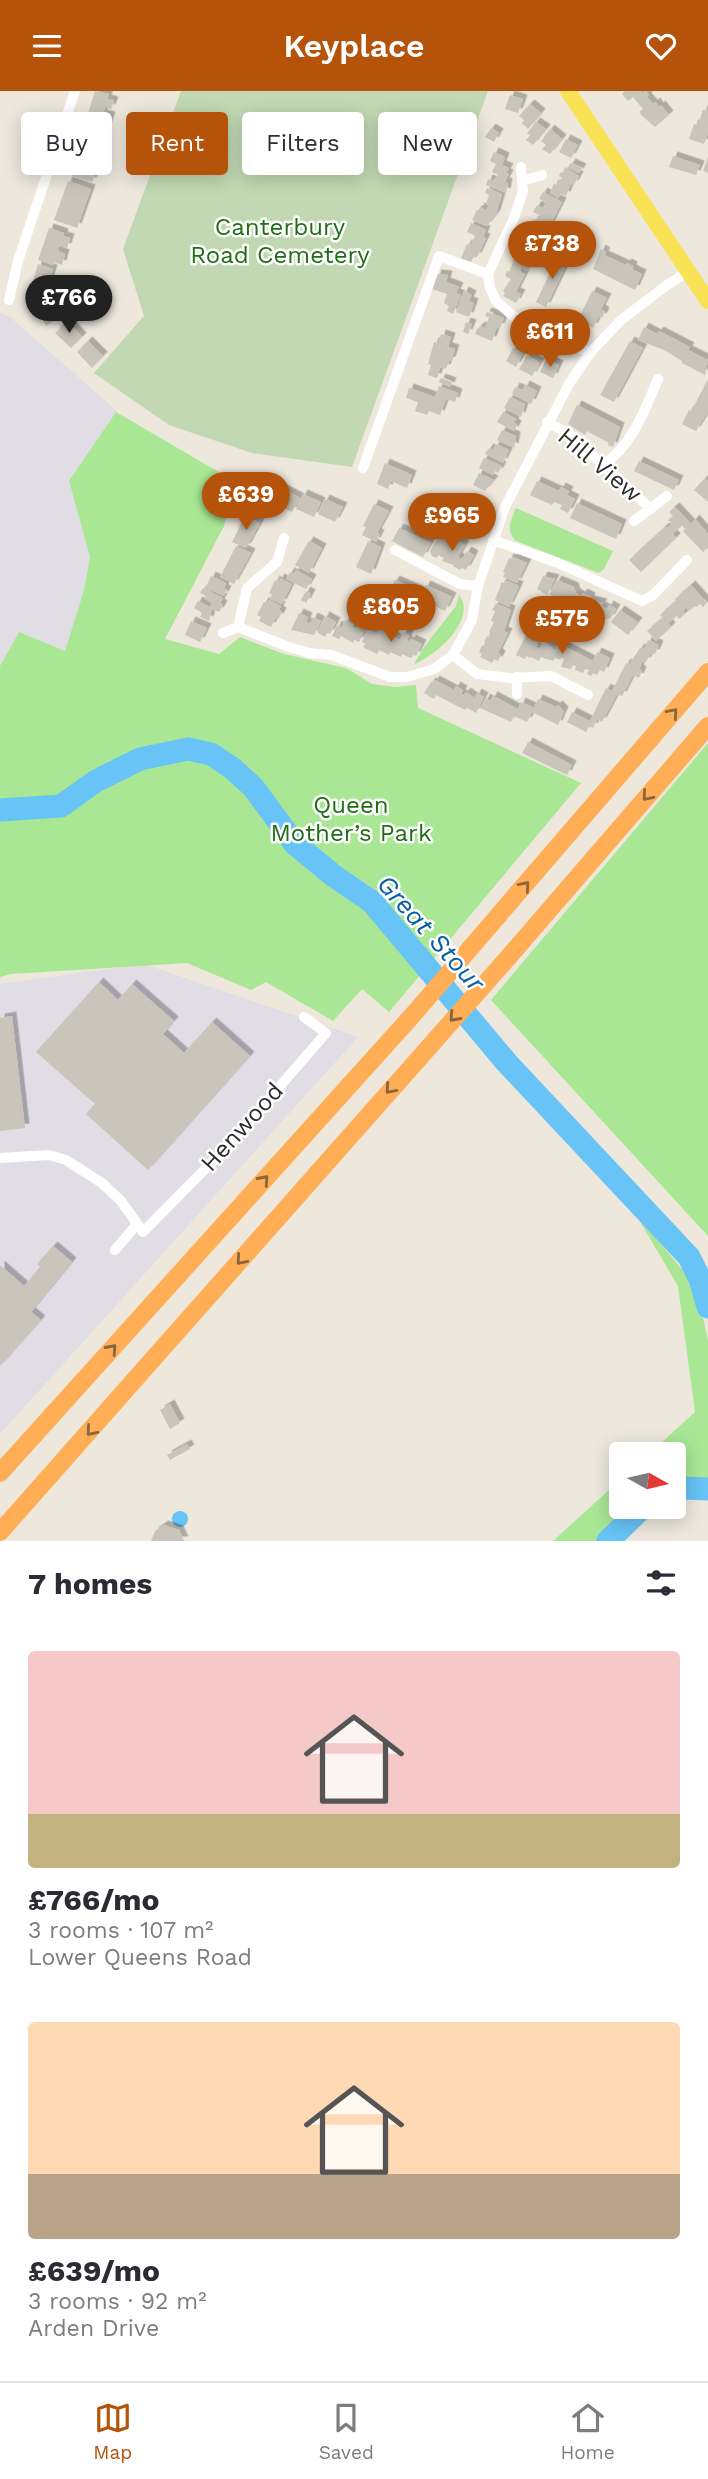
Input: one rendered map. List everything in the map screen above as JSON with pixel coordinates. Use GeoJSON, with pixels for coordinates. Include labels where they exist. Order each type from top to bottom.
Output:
{"type":"FeatureCollection","features":[{"type":"Feature","properties":{"kind":"highway"},"geometry":{"type":"LineString","coordinates":[[0,1472],[411,1017],[708,671]]}},
{"type":"Feature","properties":{"kind":"highway"},"geometry":{"type":"LineString","coordinates":[[0,1532],[506,960],[708,726]]}},
{"type":"Feature","properties":{"kind":"main road"},"geometry":{"type":"LineString","coordinates":[[568,91],[708,301]]}},
{"type":"Feature","properties":{"kind":"street"},"geometry":{"type":"LineString","coordinates":[[9,300],[18,261],[75,91]]}},
{"type":"Feature","properties":{"kind":"street"},"geometry":{"type":"LineString","coordinates":[[522,167],[523,191],[514,218],[488,274],[490,288],[496,301],[513,316],[590,353]]}},
{"type":"Feature","properties":{"kind":"street"},"geometry":{"type":"LineString","coordinates":[[522,181],[542,174]]}},
{"type":"Feature","properties":{"kind":"street"},"geometry":{"type":"LineString","coordinates":[[363,468],[439,256],[488,274]]}},
{"type":"Feature","properties":{"kind":"street"},"geometry":{"type":"LineString","coordinates":[[223,633],[238,627],[289,647],[309,653],[331,655],[390,677],[407,677],[434,669],[453,655],[472,619],[478,586],[505,507],[547,422],[590,353],[621,320],[689,271]]}},
{"type":"Feature","properties":{"kind":"street"},"geometry":{"type":"LineString","coordinates":[[604,464],[618,455],[637,425],[658,379]]}},
{"type":"Feature","properties":{"kind":"street","name":"Hill View"},"geometry":{"type":"LineString","coordinates":[[547,422],[569,434],[651,509]]}},
{"type":"Feature","properties":{"kind":"street","name":"Hill View"},"geometry":{"type":"LineString","coordinates":[[634,521],[667,496]]}},
{"type":"Feature","properties":{"kind":"street"},"geometry":{"type":"LineString","coordinates":[[238,627],[247,588],[277,562],[284,538]]}},
{"type":"Feature","properties":{"kind":"street"},"geometry":{"type":"LineString","coordinates":[[493,540],[558,563],[642,601],[653,595],[687,560]]}},
{"type":"Feature","properties":{"kind":"street"},"geometry":{"type":"LineString","coordinates":[[395,550],[460,584],[478,586]]}},
{"type":"Feature","properties":{"kind":"street"},"geometry":{"type":"LineString","coordinates":[[453,655],[477,674],[551,676],[587,695]]}},
{"type":"Feature","properties":{"kind":"street"},"geometry":{"type":"LineString","coordinates":[[517,677],[517,694]]}},
{"type":"Feature","properties":{"kind":"street","name":"Henwood"},"geometry":{"type":"LineString","coordinates":[[115,1250],[137,1224],[143,1232],[229,1145],[326,1033],[303,1017]]}},
{"type":"Feature","properties":{"kind":"street"},"geometry":{"type":"LineString","coordinates":[[0,1158],[49,1155],[66,1160],[102,1183],[121,1201],[137,1224]]}},
{"type":"Feature","properties":{"kind":"shaded area"},"geometry":{"type":"Polygon","coordinates":[[[0,313],[10,317],[117,411],[69,481],[90,557],[84,590],[65,652],[19,632],[0,666],[0,313]]]}},
{"type":"Feature","properties":{"kind":"shaded area"},"geometry":{"type":"Polygon","coordinates":[[[144,964],[358,1037],[0,1434],[0,984],[144,964]]]}},
{"type":"Feature","properties":{"kind":"green space","name":"Canterbury Road Cemetery"},"geometry":{"type":"Polygon","coordinates":[[[181,91],[488,91],[477,121],[477,112],[378,112],[378,175],[458,175],[352,467],[252,453],[169,425],[94,373],[144,316],[123,249],[150,175],[228,175],[228,112],[173,112],[181,91]]]}},
{"type":"Feature","properties":{"kind":"green space","name":"Queen Mother’s Park"},"geometry":{"type":"Polygon","coordinates":[[[116,412],[234,481],[224,526],[165,639],[219,654],[240,637],[284,654],[346,668],[372,684],[395,687],[416,685],[418,708],[581,783],[389,1012],[362,989],[333,1021],[266,982],[251,990],[187,963],[11,974],[0,977],[0,666],[19,632],[65,651],[84,590],[90,557],[69,481],[116,412]]]}},
{"type":"Feature","properties":{"kind":"green space"},"geometry":{"type":"Polygon","coordinates":[[[516,508],[613,551],[604,569],[599,573],[516,541],[510,529],[516,508]]]}},
{"type":"Feature","properties":{"kind":"green space"},"geometry":{"type":"Polygon","coordinates":[[[459,595],[463,615],[459,626],[433,654],[414,664],[456,606],[459,595]]]}},
{"type":"Feature","properties":{"kind":"green space"},"geometry":{"type":"Polygon","coordinates":[[[708,743],[708,1236],[491,1000],[708,743]]]}},
{"type":"Feature","properties":{"kind":"green space"},"geometry":{"type":"Polygon","coordinates":[[[635,1213],[696,1286],[708,1340],[708,1480],[686,1481],[686,1442],[662,1442],[695,1412],[678,1286],[635,1213]]]}},
{"type":"Feature","properties":{"kind":"green space"},"geometry":{"type":"Polygon","coordinates":[[[609,1490],[609,1519],[627,1519],[608,1541],[553,1541],[609,1490]]]}},
{"type":"Feature","properties":{"kind":"water"},"geometry":{"type":"Polygon","coordinates":[[[177,1511],[183,1511],[188,1519],[186,1525],[177,1527],[172,1522],[172,1516],[177,1511]]]}},
{"type":"Feature","properties":{"kind":"building"},"geometry":{"type":"Polygon","coordinates":[[[95,91],[109,94],[107,99],[114,101],[111,109],[105,107],[104,112],[88,112],[95,91]]]}},
{"type":"Feature","properties":{"kind":"building"},"geometry":{"type":"Polygon","coordinates":[[[625,91],[646,91],[653,104],[656,102],[659,107],[661,105],[669,115],[655,127],[641,115],[640,111],[643,109],[633,97],[628,101],[622,94],[625,91]]]}},
{"type":"Feature","properties":{"kind":"building"},"geometry":{"type":"Polygon","coordinates":[[[510,95],[523,99],[518,113],[505,109],[510,95]]]}},
{"type":"Feature","properties":{"kind":"building"},"geometry":{"type":"Polygon","coordinates":[[[530,104],[541,113],[528,129],[519,116],[530,104]]]}},
{"type":"Feature","properties":{"kind":"building"},"geometry":{"type":"Polygon","coordinates":[[[703,110],[708,111],[708,133],[704,144],[689,139],[703,110]]]}},
{"type":"Feature","properties":{"kind":"building"},"geometry":{"type":"Polygon","coordinates":[[[536,122],[546,129],[533,145],[526,140],[530,135],[527,133],[536,122]]]}},
{"type":"Feature","properties":{"kind":"building"},"geometry":{"type":"Polygon","coordinates":[[[491,128],[499,133],[494,142],[485,137],[491,128]]]}},
{"type":"Feature","properties":{"kind":"building"},"geometry":{"type":"Polygon","coordinates":[[[550,129],[562,139],[550,154],[542,149],[546,145],[541,141],[550,129]]]}},
{"type":"Feature","properties":{"kind":"building"},"geometry":{"type":"Polygon","coordinates":[[[566,139],[578,145],[571,158],[559,152],[566,139]]]}},
{"type":"Feature","properties":{"kind":"building"},"geometry":{"type":"Polygon","coordinates":[[[494,152],[505,157],[502,165],[509,168],[506,173],[509,174],[505,182],[508,183],[506,193],[486,185],[488,179],[493,181],[498,175],[492,172],[496,164],[490,161],[494,152]]]}},
{"type":"Feature","properties":{"kind":"building"},"geometry":{"type":"Polygon","coordinates":[[[673,156],[700,165],[696,175],[669,167],[673,156]]]}},
{"type":"Feature","properties":{"kind":"building"},"geometry":{"type":"Polygon","coordinates":[[[708,157],[708,173],[703,171],[708,157]]]}},
{"type":"Feature","properties":{"kind":"building"},"geometry":{"type":"Polygon","coordinates":[[[571,163],[582,168],[579,173],[568,168],[571,163]]]}},
{"type":"Feature","properties":{"kind":"building"},"geometry":{"type":"Polygon","coordinates":[[[566,168],[579,176],[574,185],[571,183],[566,196],[561,194],[558,198],[550,193],[566,168]]]}},
{"type":"Feature","properties":{"kind":"building"},"geometry":{"type":"Polygon","coordinates":[[[72,175],[94,175],[92,182],[72,175]]]}},
{"type":"Feature","properties":{"kind":"building"},"geometry":{"type":"Polygon","coordinates":[[[68,181],[91,189],[77,228],[54,220],[68,181]]]}},
{"type":"Feature","properties":{"kind":"building"},"geometry":{"type":"Polygon","coordinates":[[[487,188],[502,194],[496,214],[487,226],[472,220],[480,207],[486,210],[489,205],[486,204],[489,195],[485,193],[487,188]]]}},
{"type":"Feature","properties":{"kind":"building"},"geometry":{"type":"Polygon","coordinates":[[[543,192],[562,202],[550,226],[537,220],[540,215],[533,212],[537,205],[543,208],[546,202],[539,199],[543,192]]]}},
{"type":"Feature","properties":{"kind":"building"},"geometry":{"type":"Polygon","coordinates":[[[534,220],[547,227],[542,236],[538,234],[536,238],[526,233],[529,224],[532,225],[534,220]]]}},
{"type":"Feature","properties":{"kind":"building"},"geometry":{"type":"Polygon","coordinates":[[[471,223],[486,230],[483,237],[486,238],[477,257],[474,256],[471,262],[461,258],[467,244],[471,245],[475,236],[467,232],[471,223]]]}},
{"type":"Feature","properties":{"kind":"building"},"geometry":{"type":"Polygon","coordinates":[[[49,228],[70,238],[67,248],[59,246],[58,251],[65,254],[62,265],[38,260],[49,228]]]}},
{"type":"Feature","properties":{"kind":"building"},"geometry":{"type":"Polygon","coordinates":[[[526,234],[535,239],[536,243],[529,257],[520,253],[526,234]]]}},
{"type":"Feature","properties":{"kind":"building"},"geometry":{"type":"Polygon","coordinates":[[[601,249],[606,252],[604,255],[633,266],[632,269],[642,274],[635,290],[593,269],[601,249]]]}},
{"type":"Feature","properties":{"kind":"building"},"geometry":{"type":"Polygon","coordinates":[[[519,255],[533,262],[528,271],[521,268],[520,272],[525,274],[516,292],[521,294],[516,303],[503,296],[503,291],[511,279],[505,276],[507,271],[510,272],[514,258],[517,259],[519,255]]]}},
{"type":"Feature","properties":{"kind":"building"},"geometry":{"type":"Polygon","coordinates":[[[558,256],[568,261],[546,307],[536,302],[558,256]]]}},
{"type":"Feature","properties":{"kind":"building"},"geometry":{"type":"Polygon","coordinates":[[[38,264],[53,269],[47,289],[32,284],[38,264]]]}},
{"type":"Feature","properties":{"kind":"building"},"geometry":{"type":"Polygon","coordinates":[[[437,274],[448,275],[446,282],[459,287],[456,293],[461,295],[453,314],[447,311],[449,306],[444,303],[447,294],[432,289],[437,274]]]}},
{"type":"Feature","properties":{"kind":"building"},"geometry":{"type":"Polygon","coordinates":[[[35,289],[47,293],[45,301],[48,299],[60,317],[46,326],[32,299],[35,289]]]}},
{"type":"Feature","properties":{"kind":"building"},"geometry":{"type":"Polygon","coordinates":[[[464,291],[472,295],[469,301],[474,303],[469,317],[456,312],[464,291]]]}},
{"type":"Feature","properties":{"kind":"building"},"geometry":{"type":"Polygon","coordinates":[[[592,291],[607,298],[601,309],[605,312],[602,318],[599,316],[593,328],[578,320],[592,291]]]}},
{"type":"Feature","properties":{"kind":"building"},"geometry":{"type":"Polygon","coordinates":[[[487,312],[504,318],[492,341],[475,334],[481,326],[485,328],[489,317],[485,316],[487,312]]]}},
{"type":"Feature","properties":{"kind":"building"},"geometry":{"type":"Polygon","coordinates":[[[67,321],[82,337],[71,348],[55,333],[67,321]]]}},
{"type":"Feature","properties":{"kind":"building"},"geometry":{"type":"Polygon","coordinates":[[[466,322],[472,324],[468,334],[463,332],[466,322]]]}},
{"type":"Feature","properties":{"kind":"building"},"geometry":{"type":"Polygon","coordinates":[[[644,327],[657,334],[659,331],[708,360],[705,375],[664,350],[638,340],[644,327]]]}},
{"type":"Feature","properties":{"kind":"building"},"geometry":{"type":"Polygon","coordinates":[[[441,334],[451,337],[448,347],[455,349],[446,369],[440,367],[437,378],[428,375],[431,365],[428,364],[434,342],[439,343],[441,334]]]}},
{"type":"Feature","properties":{"kind":"building"},"geometry":{"type":"Polygon","coordinates":[[[88,341],[103,356],[92,368],[77,352],[88,341]]]}},
{"type":"Feature","properties":{"kind":"building"},"geometry":{"type":"Polygon","coordinates":[[[630,341],[643,348],[614,402],[600,395],[630,341]]]}},
{"type":"Feature","properties":{"kind":"building"},"geometry":{"type":"Polygon","coordinates":[[[513,348],[523,353],[516,367],[506,361],[513,348]]]}},
{"type":"Feature","properties":{"kind":"building"},"geometry":{"type":"Polygon","coordinates":[[[527,355],[540,363],[532,376],[519,369],[527,355]]]}},
{"type":"Feature","properties":{"kind":"building"},"geometry":{"type":"Polygon","coordinates":[[[546,359],[559,365],[553,378],[540,372],[546,359]]]}},
{"type":"Feature","properties":{"kind":"building"},"geometry":{"type":"Polygon","coordinates":[[[441,378],[452,382],[450,387],[439,382],[441,378]]]}},
{"type":"Feature","properties":{"kind":"building"},"geometry":{"type":"Polygon","coordinates":[[[708,379],[708,411],[696,431],[682,424],[708,379]]]}},
{"type":"Feature","properties":{"kind":"building"},"geometry":{"type":"Polygon","coordinates":[[[525,385],[537,391],[531,404],[512,394],[515,387],[523,390],[525,385]]]}},
{"type":"Feature","properties":{"kind":"building"},"geometry":{"type":"Polygon","coordinates":[[[439,386],[458,393],[455,402],[446,399],[440,415],[429,411],[427,415],[415,411],[418,402],[406,398],[409,388],[435,397],[439,386]]]}},
{"type":"Feature","properties":{"kind":"building"},"geometry":{"type":"Polygon","coordinates":[[[510,397],[525,404],[521,417],[504,408],[510,397]]]}},
{"type":"Feature","properties":{"kind":"building"},"geometry":{"type":"Polygon","coordinates":[[[577,405],[620,427],[613,447],[587,431],[585,435],[568,424],[577,405]]]}},
{"type":"Feature","properties":{"kind":"building"},"geometry":{"type":"Polygon","coordinates":[[[503,412],[516,419],[514,431],[497,422],[503,412]]]}},
{"type":"Feature","properties":{"kind":"building"},"geometry":{"type":"Polygon","coordinates":[[[502,430],[516,436],[514,448],[497,440],[502,430]]]}},
{"type":"Feature","properties":{"kind":"building"},"geometry":{"type":"Polygon","coordinates":[[[496,444],[509,450],[503,463],[485,454],[489,448],[493,450],[496,444]]]}},
{"type":"Feature","properties":{"kind":"building"},"geometry":{"type":"Polygon","coordinates":[[[484,458],[502,466],[498,473],[495,471],[493,475],[479,468],[484,458]]]}},
{"type":"Feature","properties":{"kind":"building"},"geometry":{"type":"Polygon","coordinates":[[[639,461],[679,480],[674,490],[634,471],[639,461]]]}},
{"type":"Feature","properties":{"kind":"building"},"geometry":{"type":"Polygon","coordinates":[[[385,463],[412,475],[407,488],[391,481],[388,489],[377,484],[385,463]]]}},
{"type":"Feature","properties":{"kind":"building"},"geometry":{"type":"Polygon","coordinates":[[[479,473],[494,480],[485,491],[473,485],[479,473]]]}},
{"type":"Feature","properties":{"kind":"building"},"geometry":{"type":"Polygon","coordinates":[[[705,478],[708,481],[708,502],[694,490],[705,478]]]}},
{"type":"Feature","properties":{"kind":"building"},"geometry":{"type":"Polygon","coordinates":[[[537,481],[559,491],[561,487],[569,491],[567,495],[575,499],[568,513],[560,509],[562,505],[554,502],[552,505],[530,495],[537,481]]]}},
{"type":"Feature","properties":{"kind":"building"},"geometry":{"type":"Polygon","coordinates":[[[281,488],[300,498],[292,512],[273,503],[281,488]]]}},
{"type":"Feature","properties":{"kind":"building"},"geometry":{"type":"Polygon","coordinates":[[[303,494],[321,502],[314,517],[296,509],[303,494]]]}},
{"type":"Feature","properties":{"kind":"building"},"geometry":{"type":"Polygon","coordinates":[[[325,499],[343,507],[335,522],[318,514],[325,499]]]}},
{"type":"Feature","properties":{"kind":"building"},"geometry":{"type":"Polygon","coordinates":[[[577,503],[622,524],[616,539],[570,518],[577,503]]]}},
{"type":"Feature","properties":{"kind":"building"},"geometry":{"type":"Polygon","coordinates":[[[374,504],[389,511],[377,533],[380,534],[376,542],[362,535],[366,527],[363,526],[374,504]]]}},
{"type":"Feature","properties":{"kind":"building"},"geometry":{"type":"Polygon","coordinates":[[[675,507],[691,524],[695,519],[708,534],[708,548],[703,552],[683,531],[685,529],[682,525],[673,534],[676,538],[641,572],[629,560],[672,523],[668,520],[673,516],[669,512],[675,507]]]}},
{"type":"Feature","properties":{"kind":"building"},"geometry":{"type":"Polygon","coordinates":[[[245,516],[260,523],[246,548],[232,542],[245,516]]]}},
{"type":"Feature","properties":{"kind":"building"},"geometry":{"type":"Polygon","coordinates":[[[399,528],[431,543],[423,557],[392,541],[399,528]]]}},
{"type":"Feature","properties":{"kind":"building"},"geometry":{"type":"Polygon","coordinates":[[[438,537],[451,543],[454,539],[465,545],[458,557],[462,559],[467,551],[474,555],[466,570],[460,570],[442,561],[444,558],[438,555],[437,558],[432,556],[430,551],[438,537]]]}},
{"type":"Feature","properties":{"kind":"building"},"geometry":{"type":"Polygon","coordinates":[[[309,541],[322,548],[309,573],[295,565],[309,541]]]}},
{"type":"Feature","properties":{"kind":"building"},"geometry":{"type":"Polygon","coordinates":[[[368,541],[381,547],[371,574],[356,567],[368,541]]]}},
{"type":"Feature","properties":{"kind":"building"},"geometry":{"type":"Polygon","coordinates":[[[236,546],[251,553],[234,584],[220,577],[236,546]]]}},
{"type":"Feature","properties":{"kind":"building"},"geometry":{"type":"Polygon","coordinates":[[[509,558],[527,563],[517,583],[503,577],[509,558]]]}},
{"type":"Feature","properties":{"kind":"building"},"geometry":{"type":"Polygon","coordinates":[[[296,570],[312,579],[306,589],[286,579],[290,572],[294,574],[296,570]]]}},
{"type":"Feature","properties":{"kind":"building"},"geometry":{"type":"Polygon","coordinates":[[[211,576],[226,583],[224,596],[206,588],[211,576]]]}},
{"type":"Feature","properties":{"kind":"building"},"geometry":{"type":"Polygon","coordinates":[[[543,576],[555,579],[547,595],[537,589],[543,576]]]}},
{"type":"Feature","properties":{"kind":"building"},"geometry":{"type":"Polygon","coordinates":[[[280,578],[292,584],[282,604],[270,599],[272,595],[269,593],[275,580],[278,582],[280,578]]]}},
{"type":"Feature","properties":{"kind":"building"},"geometry":{"type":"Polygon","coordinates":[[[395,580],[420,591],[413,605],[388,593],[395,580]]]}},
{"type":"Feature","properties":{"kind":"building"},"geometry":{"type":"Polygon","coordinates":[[[505,580],[519,586],[509,607],[495,600],[505,580]]]}},
{"type":"Feature","properties":{"kind":"building"},"geometry":{"type":"Polygon","coordinates":[[[557,580],[574,587],[576,593],[581,596],[583,593],[591,597],[590,600],[603,603],[601,606],[607,609],[609,605],[616,609],[610,619],[606,617],[602,624],[594,619],[598,612],[594,610],[591,617],[587,616],[585,620],[580,618],[586,607],[582,605],[578,612],[549,594],[557,580]]]}},
{"type":"Feature","properties":{"kind":"building"},"geometry":{"type":"Polygon","coordinates":[[[426,585],[452,597],[445,611],[419,598],[426,585]]]}},
{"type":"Feature","properties":{"kind":"building"},"geometry":{"type":"Polygon","coordinates":[[[691,585],[707,603],[703,607],[700,604],[695,606],[689,611],[686,607],[683,613],[685,614],[668,623],[671,627],[656,641],[647,631],[663,618],[660,615],[691,585]]]}},
{"type":"Feature","properties":{"kind":"building"},"geometry":{"type":"Polygon","coordinates":[[[203,588],[223,598],[219,612],[212,609],[209,621],[200,617],[202,613],[194,608],[198,601],[210,607],[212,603],[200,593],[203,588]]]}},
{"type":"Feature","properties":{"kind":"building"},"geometry":{"type":"Polygon","coordinates":[[[306,591],[311,594],[306,603],[301,600],[306,591]]]}},
{"type":"Feature","properties":{"kind":"building"},"geometry":{"type":"Polygon","coordinates":[[[269,600],[281,606],[279,610],[282,612],[271,627],[259,621],[261,617],[257,615],[264,602],[269,600]]]}},
{"type":"Feature","properties":{"kind":"building"},"geometry":{"type":"Polygon","coordinates":[[[496,603],[511,610],[504,631],[508,633],[498,653],[501,655],[498,661],[494,659],[492,663],[480,657],[482,654],[479,652],[482,645],[485,647],[487,644],[484,642],[487,636],[492,634],[489,632],[494,622],[491,621],[495,611],[492,610],[496,603]]]}},
{"type":"Feature","properties":{"kind":"building"},"geometry":{"type":"Polygon","coordinates":[[[620,610],[638,622],[628,635],[611,622],[620,610]]]}},
{"type":"Feature","properties":{"kind":"building"},"geometry":{"type":"Polygon","coordinates":[[[299,613],[308,617],[306,622],[310,624],[313,617],[321,621],[314,635],[291,630],[299,613]]]}},
{"type":"Feature","properties":{"kind":"building"},"geometry":{"type":"Polygon","coordinates":[[[325,616],[336,622],[330,634],[327,633],[325,637],[317,632],[325,616]]]}},
{"type":"Feature","properties":{"kind":"building"},"geometry":{"type":"Polygon","coordinates":[[[345,620],[356,629],[359,624],[366,628],[359,642],[354,640],[353,643],[341,636],[339,639],[332,636],[337,625],[342,628],[345,620]]]}},
{"type":"Feature","properties":{"kind":"building"},"geometry":{"type":"Polygon","coordinates":[[[191,621],[207,628],[200,642],[185,635],[191,621]]]}},
{"type":"Feature","properties":{"kind":"building"},"geometry":{"type":"Polygon","coordinates":[[[368,629],[377,634],[380,629],[400,640],[403,632],[409,635],[407,640],[410,642],[411,639],[422,644],[416,656],[411,658],[390,652],[389,655],[379,650],[377,654],[363,647],[365,644],[362,642],[368,629]]]}},
{"type":"Feature","properties":{"kind":"building"},"geometry":{"type":"Polygon","coordinates":[[[527,633],[540,639],[536,647],[540,649],[544,641],[555,650],[558,643],[593,661],[597,652],[610,658],[604,672],[600,670],[597,675],[593,673],[591,676],[587,674],[589,670],[585,669],[583,673],[575,670],[576,666],[573,665],[571,669],[561,667],[564,659],[561,658],[555,658],[553,661],[541,657],[539,661],[526,656],[525,659],[516,655],[527,633]]]}},
{"type":"Feature","properties":{"kind":"building"},"geometry":{"type":"Polygon","coordinates":[[[648,640],[659,645],[655,654],[651,653],[646,662],[643,661],[639,678],[633,675],[622,696],[617,694],[602,722],[597,719],[593,728],[589,726],[586,732],[567,722],[572,712],[590,721],[606,688],[612,691],[626,663],[629,665],[640,648],[644,649],[648,640]]]}},
{"type":"Feature","properties":{"kind":"building"},"geometry":{"type":"Polygon","coordinates":[[[435,680],[454,690],[456,686],[463,690],[461,694],[466,692],[475,698],[477,693],[484,697],[476,713],[436,695],[434,699],[424,693],[435,680]]]}},
{"type":"Feature","properties":{"kind":"building"},"geometry":{"type":"Polygon","coordinates":[[[493,696],[518,709],[521,702],[534,708],[538,699],[556,707],[558,705],[564,711],[558,725],[532,712],[527,722],[514,716],[511,722],[480,708],[486,698],[490,701],[493,696]]]}},
{"type":"Feature","properties":{"kind":"building"},"geometry":{"type":"Polygon","coordinates":[[[528,742],[572,765],[567,775],[522,753],[528,742]]]}},
{"type":"Feature","properties":{"kind":"building"},"geometry":{"type":"Polygon","coordinates":[[[99,982],[118,1000],[132,984],[174,1021],[163,1034],[184,1053],[212,1022],[250,1056],[148,1170],[86,1114],[95,1104],[36,1052],[99,982]]]}},
{"type":"Feature","properties":{"kind":"building"},"geometry":{"type":"Polygon","coordinates":[[[12,1016],[25,1128],[0,1131],[0,1018],[12,1016]]]}},
{"type":"Feature","properties":{"kind":"building"},"geometry":{"type":"Polygon","coordinates":[[[53,1246],[72,1262],[31,1312],[41,1320],[0,1366],[0,1265],[24,1286],[40,1267],[37,1264],[53,1246]]]}},
{"type":"Feature","properties":{"kind":"building"},"geometry":{"type":"Polygon","coordinates":[[[170,1404],[180,1423],[170,1429],[160,1410],[170,1404]]]}},
{"type":"Feature","properties":{"kind":"building"},"geometry":{"type":"Polygon","coordinates":[[[187,1444],[190,1449],[170,1460],[167,1455],[187,1444]]]}},
{"type":"Feature","properties":{"kind":"building"},"geometry":{"type":"Polygon","coordinates":[[[164,1525],[179,1530],[184,1541],[151,1541],[155,1531],[164,1525]]]}},
{"type":"Feature","properties":{"kind":"waterway","name":"Great Stour"},"geometry":{"type":"LineString","coordinates":[[0,810],[61,806],[96,781],[140,759],[188,749],[211,754],[232,768],[253,787],[295,844],[372,902],[507,1063],[689,1257],[700,1279],[708,1307]]}},
{"type":"Feature","properties":{"kind":"waterway","name":"Great Stour"},"geometry":{"type":"LineString","coordinates":[[686,1488],[708,1489]]}},
{"type":"Feature","properties":{"kind":"waterway","name":"Great Stour"},"geometry":{"type":"LineString","coordinates":[[608,1541],[631,1519]]}}]}
